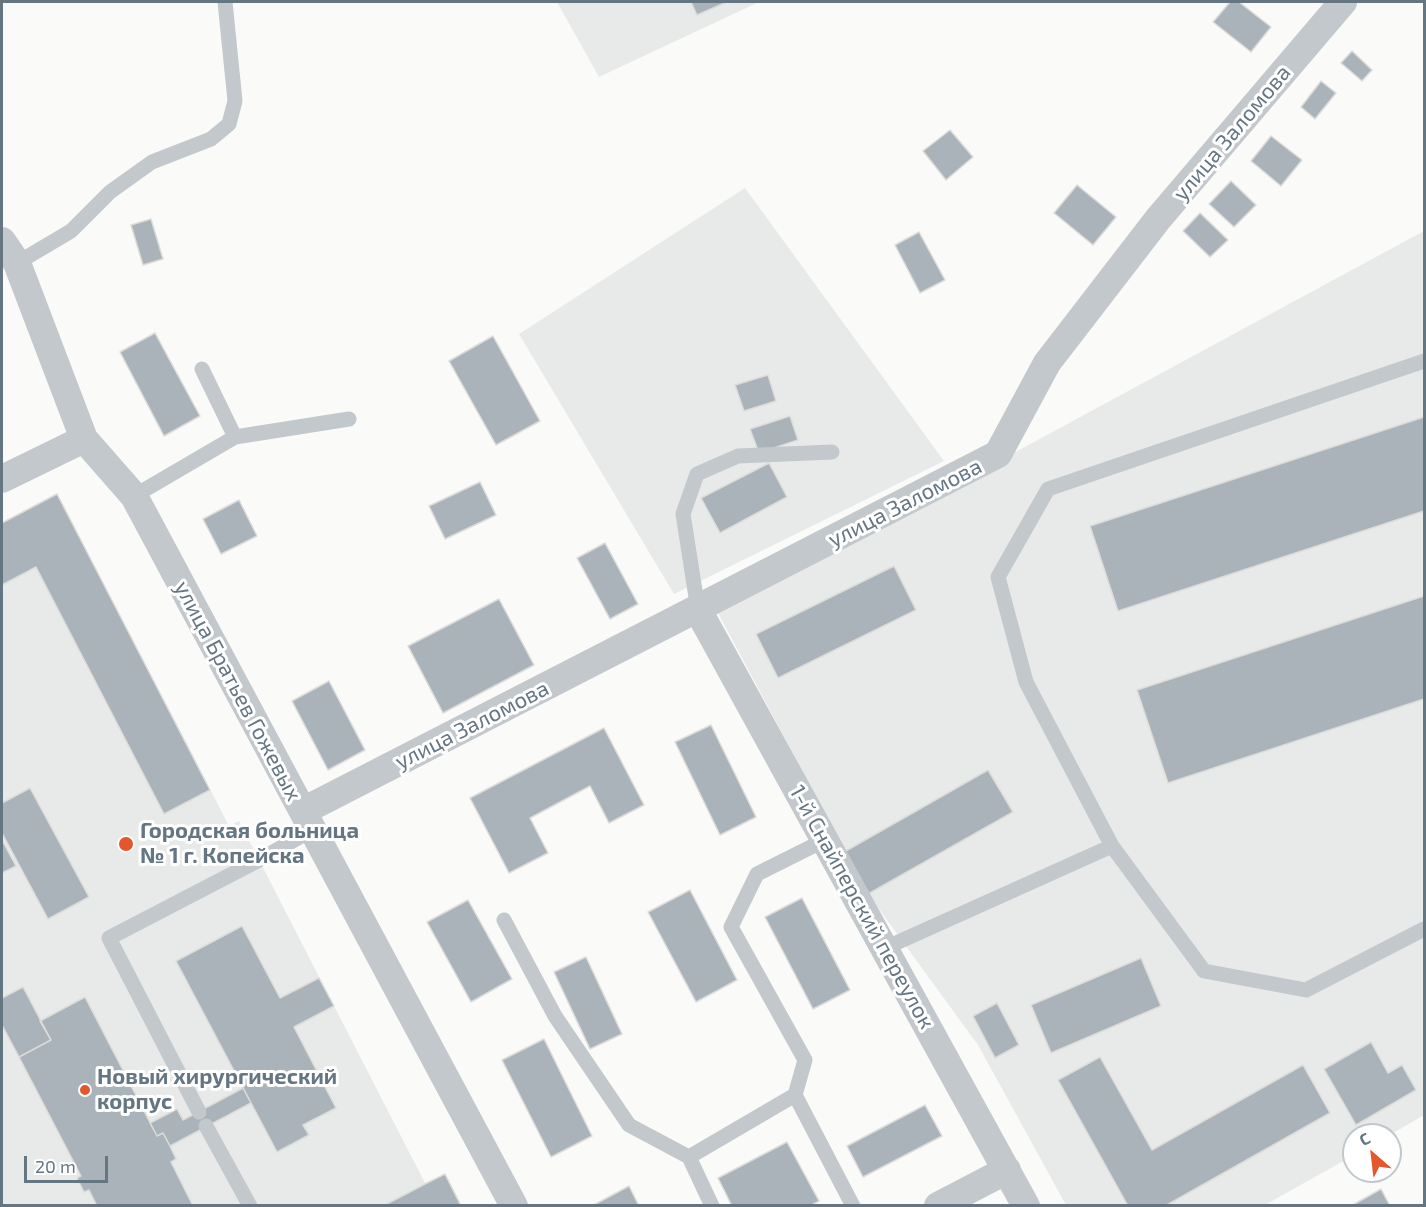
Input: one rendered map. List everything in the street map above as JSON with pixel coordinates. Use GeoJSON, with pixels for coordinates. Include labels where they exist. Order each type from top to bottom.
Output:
{"type":"FeatureCollection","features":[{"type":"Feature","properties":{"kind":"street","name":"улица Заломова"},"geometry":{"type":"LineString","coordinates":[[308,820],[698,610],[998,454],[1047,363],[1158,219],[1343,2]]}},
{"type":"Feature","properties":{"kind":"street","name":"улица Братьев Гожевых"},"geometry":{"type":"LineString","coordinates":[[10,252],[84,439],[134,496],[514,1206]]}},
{"type":"Feature","properties":{"kind":"street"},"geometry":{"type":"LineString","coordinates":[[2,479],[84,439]]}},
{"type":"Feature","properties":{"kind":"street","name":"1-й Снайперский переулок"},"geometry":{"type":"LineString","coordinates":[[698,610],[1026,1206]]}},
{"type":"Feature","properties":{"kind":"street"},"geometry":{"type":"LineString","coordinates":[[938,1206],[1007,1170]]}},
{"type":"Feature","properties":{"kind":"lane"},"geometry":{"type":"LineString","coordinates":[[10,252],[71,231],[110,192],[152,162],[211,139],[229,123],[235,101],[225,2]]}},
{"type":"Feature","properties":{"kind":"lane"},"geometry":{"type":"LineString","coordinates":[[1425,361],[1048,489],[999,577],[1026,682],[1112,846],[1204,971],[1306,990],[1425,929]]}},
{"type":"Feature","properties":{"kind":"lane"},"geometry":{"type":"LineString","coordinates":[[202,369],[235,437]]}},
{"type":"Feature","properties":{"kind":"lane"},"geometry":{"type":"LineString","coordinates":[[134,496],[235,437],[349,419]]}},
{"type":"Feature","properties":{"kind":"lane"},"geometry":{"type":"LineString","coordinates":[[698,610],[683,514],[697,474],[738,456],[832,452]]}},
{"type":"Feature","properties":{"kind":"lane"},"geometry":{"type":"LineString","coordinates":[[199,1112],[109,938],[259,860],[308,820]]}},
{"type":"Feature","properties":{"kind":"lane"},"geometry":{"type":"LineString","coordinates":[[825,840],[758,874],[731,927],[805,1060],[795,1095],[853,1206]]}},
{"type":"Feature","properties":{"kind":"lane"},"geometry":{"type":"LineString","coordinates":[[885,948],[1112,846]]}},
{"type":"Feature","properties":{"kind":"lane"},"geometry":{"type":"LineString","coordinates":[[504,920],[555,1016],[629,1125],[689,1157],[712,1206]]}},
{"type":"Feature","properties":{"kind":"lane"},"geometry":{"type":"LineString","coordinates":[[689,1157],[795,1095]]}},
{"type":"Feature","properties":{"kind":"lane"},"geometry":{"type":"LineString","coordinates":[[206,1126],[250,1206]]}},
{"type":"Feature","properties":{"kind":"shaded area"},"geometry":{"type":"Polygon","coordinates":[[[557,2],[759,2],[599,77],[557,2]]]}},
{"type":"Feature","properties":{"kind":"shaded area"},"geometry":{"type":"Polygon","coordinates":[[[745,188],[944,461],[674,594],[519,334],[745,188]]]}},
{"type":"Feature","properties":{"kind":"shaded area"},"geometry":{"type":"Polygon","coordinates":[[[1424,231],[1424,1115],[1402,1128],[1402,1123],[1342,1123],[1342,1162],[1265,1205],[1066,1205],[978,1045],[868,894],[718,613],[1424,231]]]}},
{"type":"Feature","properties":{"kind":"shaded area","name":"Городская больница № 1 г. Копейска"},"geometry":{"type":"Polygon","coordinates":[[[57,494],[229,826],[239,821],[425,1183],[445,1174],[461,1205],[2,1206],[2,523],[57,494]]]}},
{"type":"Feature","properties":{"kind":"building"},"geometry":{"type":"Polygon","coordinates":[[[691,2],[727,2],[697,15],[691,2]]]}},
{"type":"Feature","properties":{"kind":"building"},"geometry":{"type":"Polygon","coordinates":[[[1230,2],[1239,2],[1271,27],[1251,52],[1213,22],[1230,2]]]}},
{"type":"Feature","properties":{"kind":"building"},"geometry":{"type":"Polygon","coordinates":[[[1352,51],[1372,70],[1362,81],[1341,63],[1352,51]]]}},
{"type":"Feature","properties":{"kind":"building"},"geometry":{"type":"Polygon","coordinates":[[[1321,81],[1336,93],[1315,119],[1301,107],[1321,81]]]}},
{"type":"Feature","properties":{"kind":"building"},"geometry":{"type":"Polygon","coordinates":[[[950,130],[973,157],[946,180],[923,151],[950,130]]]}},
{"type":"Feature","properties":{"kind":"building"},"geometry":{"type":"Polygon","coordinates":[[[1271,136],[1302,160],[1281,186],[1251,161],[1271,136]]]}},
{"type":"Feature","properties":{"kind":"building"},"geometry":{"type":"Polygon","coordinates":[[[1231,181],[1256,205],[1234,227],[1209,204],[1231,181]]]}},
{"type":"Feature","properties":{"kind":"building"},"geometry":{"type":"Polygon","coordinates":[[[1077,185],[1116,217],[1093,245],[1054,213],[1077,185]]]}},
{"type":"Feature","properties":{"kind":"building"},"geometry":{"type":"Polygon","coordinates":[[[1200,213],[1228,240],[1210,257],[1183,231],[1200,213]]]}},
{"type":"Feature","properties":{"kind":"building"},"geometry":{"type":"Polygon","coordinates":[[[151,219],[163,259],[143,265],[131,225],[151,219]]]}},
{"type":"Feature","properties":{"kind":"building"},"geometry":{"type":"Polygon","coordinates":[[[919,232],[945,280],[920,293],[895,245],[919,232]]]}},
{"type":"Feature","properties":{"kind":"building"},"geometry":{"type":"Polygon","coordinates":[[[155,333],[200,416],[164,436],[120,352],[155,333]]]}},
{"type":"Feature","properties":{"kind":"building"},"geometry":{"type":"Polygon","coordinates":[[[493,336],[540,421],[496,445],[449,361],[493,336]]]}},
{"type":"Feature","properties":{"kind":"building"},"geometry":{"type":"Polygon","coordinates":[[[768,375],[776,401],[744,411],[735,385],[768,375]]]}},
{"type":"Feature","properties":{"kind":"building"},"geometry":{"type":"Polygon","coordinates":[[[790,416],[798,440],[759,453],[750,429],[790,416]]]}},
{"type":"Feature","properties":{"kind":"building"},"geometry":{"type":"Polygon","coordinates":[[[1424,417],[1424,511],[1118,611],[1090,526],[1424,417]]]}},
{"type":"Feature","properties":{"kind":"building"},"geometry":{"type":"Polygon","coordinates":[[[769,463],[787,497],[720,533],[701,498],[769,463]]]}},
{"type":"Feature","properties":{"kind":"building"},"geometry":{"type":"Polygon","coordinates":[[[480,482],[496,515],[445,539],[429,506],[480,482]]]}},
{"type":"Feature","properties":{"kind":"building"},"geometry":{"type":"Polygon","coordinates":[[[57,494],[210,790],[164,814],[36,567],[2,585],[2,523],[57,494]]]}},
{"type":"Feature","properties":{"kind":"building"},"geometry":{"type":"Polygon","coordinates":[[[239,500],[257,536],[221,554],[203,519],[239,500]]]}},
{"type":"Feature","properties":{"kind":"building"},"geometry":{"type":"Polygon","coordinates":[[[605,543],[638,604],[610,619],[577,558],[605,543]]]}},
{"type":"Feature","properties":{"kind":"building"},"geometry":{"type":"Polygon","coordinates":[[[894,566],[916,610],[778,678],[756,634],[894,566]]]}},
{"type":"Feature","properties":{"kind":"building"},"geometry":{"type":"Polygon","coordinates":[[[1424,596],[1424,699],[1168,783],[1137,690],[1424,596]]]}},
{"type":"Feature","properties":{"kind":"building"},"geometry":{"type":"Polygon","coordinates":[[[499,599],[534,665],[443,713],[408,646],[499,599]]]}},
{"type":"Feature","properties":{"kind":"building"},"geometry":{"type":"Polygon","coordinates":[[[329,681],[365,750],[328,770],[292,701],[329,681]]]}},
{"type":"Feature","properties":{"kind":"building"},"geometry":{"type":"Polygon","coordinates":[[[711,725],[756,817],[720,835],[675,742],[711,725]]]}},
{"type":"Feature","properties":{"kind":"building"},"geometry":{"type":"Polygon","coordinates":[[[604,728],[644,805],[609,823],[590,786],[530,818],[548,853],[509,873],[470,798],[604,728]]]}},
{"type":"Feature","properties":{"kind":"building"},"geometry":{"type":"Polygon","coordinates":[[[988,770],[1013,812],[868,894],[844,852],[988,770]]]}},
{"type":"Feature","properties":{"kind":"building"},"geometry":{"type":"Polygon","coordinates":[[[30,788],[89,897],[48,919],[2,833],[2,803],[30,788]]]}},
{"type":"Feature","properties":{"kind":"building"},"geometry":{"type":"Polygon","coordinates":[[[2,840],[16,866],[2,873],[2,840]]]}},
{"type":"Feature","properties":{"kind":"building"},"geometry":{"type":"Polygon","coordinates":[[[690,890],[737,980],[696,1002],[648,912],[690,890]]]}},
{"type":"Feature","properties":{"kind":"building"},"geometry":{"type":"Polygon","coordinates":[[[802,898],[850,990],[813,1009],[765,917],[802,898]]]}},
{"type":"Feature","properties":{"kind":"building"},"geometry":{"type":"Polygon","coordinates":[[[468,900],[512,979],[471,1002],[427,922],[468,900]]]}},
{"type":"Feature","properties":{"kind":"building"},"geometry":{"type":"Polygon","coordinates":[[[242,926],[280,998],[319,978],[334,1006],[294,1027],[336,1108],[303,1125],[309,1135],[277,1152],[176,961],[242,926]]]}},
{"type":"Feature","properties":{"kind":"building"},"geometry":{"type":"Polygon","coordinates":[[[586,957],[622,1034],[590,1049],[554,972],[586,957]]]}},
{"type":"Feature","properties":{"kind":"building"},"geometry":{"type":"Polygon","coordinates":[[[1141,958],[1161,1006],[1051,1053],[1031,1005],[1141,958]]]}},
{"type":"Feature","properties":{"kind":"building"},"geometry":{"type":"Polygon","coordinates":[[[23,987],[51,1040],[19,1057],[2,1025],[2,998],[23,987]]]}},
{"type":"Feature","properties":{"kind":"building","name":"Новый хирургический корпус"},"geometry":{"type":"Polygon","coordinates":[[[85,997],[157,1136],[163,1133],[170,1146],[176,1159],[171,1162],[193,1206],[97,1206],[89,1190],[84,1192],[77,1178],[81,1176],[19,1057],[51,1040],[40,1021],[85,997]]]}},
{"type":"Feature","properties":{"kind":"building"},"geometry":{"type":"Polygon","coordinates":[[[997,1003],[1019,1045],[995,1058],[973,1016],[997,1003]]]}},
{"type":"Feature","properties":{"kind":"building"},"geometry":{"type":"Polygon","coordinates":[[[544,1039],[592,1136],[551,1157],[502,1060],[544,1039]]]}},
{"type":"Feature","properties":{"kind":"building"},"geometry":{"type":"Polygon","coordinates":[[[1371,1042],[1388,1073],[1402,1065],[1416,1090],[1359,1123],[1355,1123],[1324,1069],[1371,1042]]]}},
{"type":"Feature","properties":{"kind":"building"},"geometry":{"type":"Polygon","coordinates":[[[1100,1057],[1152,1150],[1303,1065],[1330,1113],[1165,1206],[1128,1206],[1058,1080],[1100,1057]]]}},
{"type":"Feature","properties":{"kind":"building"},"geometry":{"type":"Polygon","coordinates":[[[243,1088],[251,1103],[170,1146],[163,1133],[157,1136],[150,1123],[177,1109],[183,1120],[243,1088]]]}},
{"type":"Feature","properties":{"kind":"building"},"geometry":{"type":"Polygon","coordinates":[[[925,1105],[942,1136],[863,1177],[847,1146],[925,1105]]]}},
{"type":"Feature","properties":{"kind":"building"},"geometry":{"type":"Polygon","coordinates":[[[787,1142],[819,1201],[810,1206],[732,1206],[718,1178],[787,1142]]]}},
{"type":"Feature","properties":{"kind":"building"},"geometry":{"type":"Polygon","coordinates":[[[445,1174],[461,1206],[383,1206],[425,1184],[445,1174]]]}},
{"type":"Feature","properties":{"kind":"building"},"geometry":{"type":"Polygon","coordinates":[[[629,1186],[639,1206],[592,1206],[629,1186]]]}},
{"type":"Feature","properties":{"kind":"building"},"geometry":{"type":"Polygon","coordinates":[[[1381,1189],[1390,1206],[1351,1206],[1381,1189]]]}},
{"type":"Feature","properties":{"kind":"place","name":"Городская больница № 1 г. Копейска"},"geometry":{"type":"Point","coordinates":[126,844]}},
{"type":"Feature","properties":{"kind":"place","name":"Новый хирургический корпус"},"geometry":{"type":"Point","coordinates":[85,1090]}}]}
